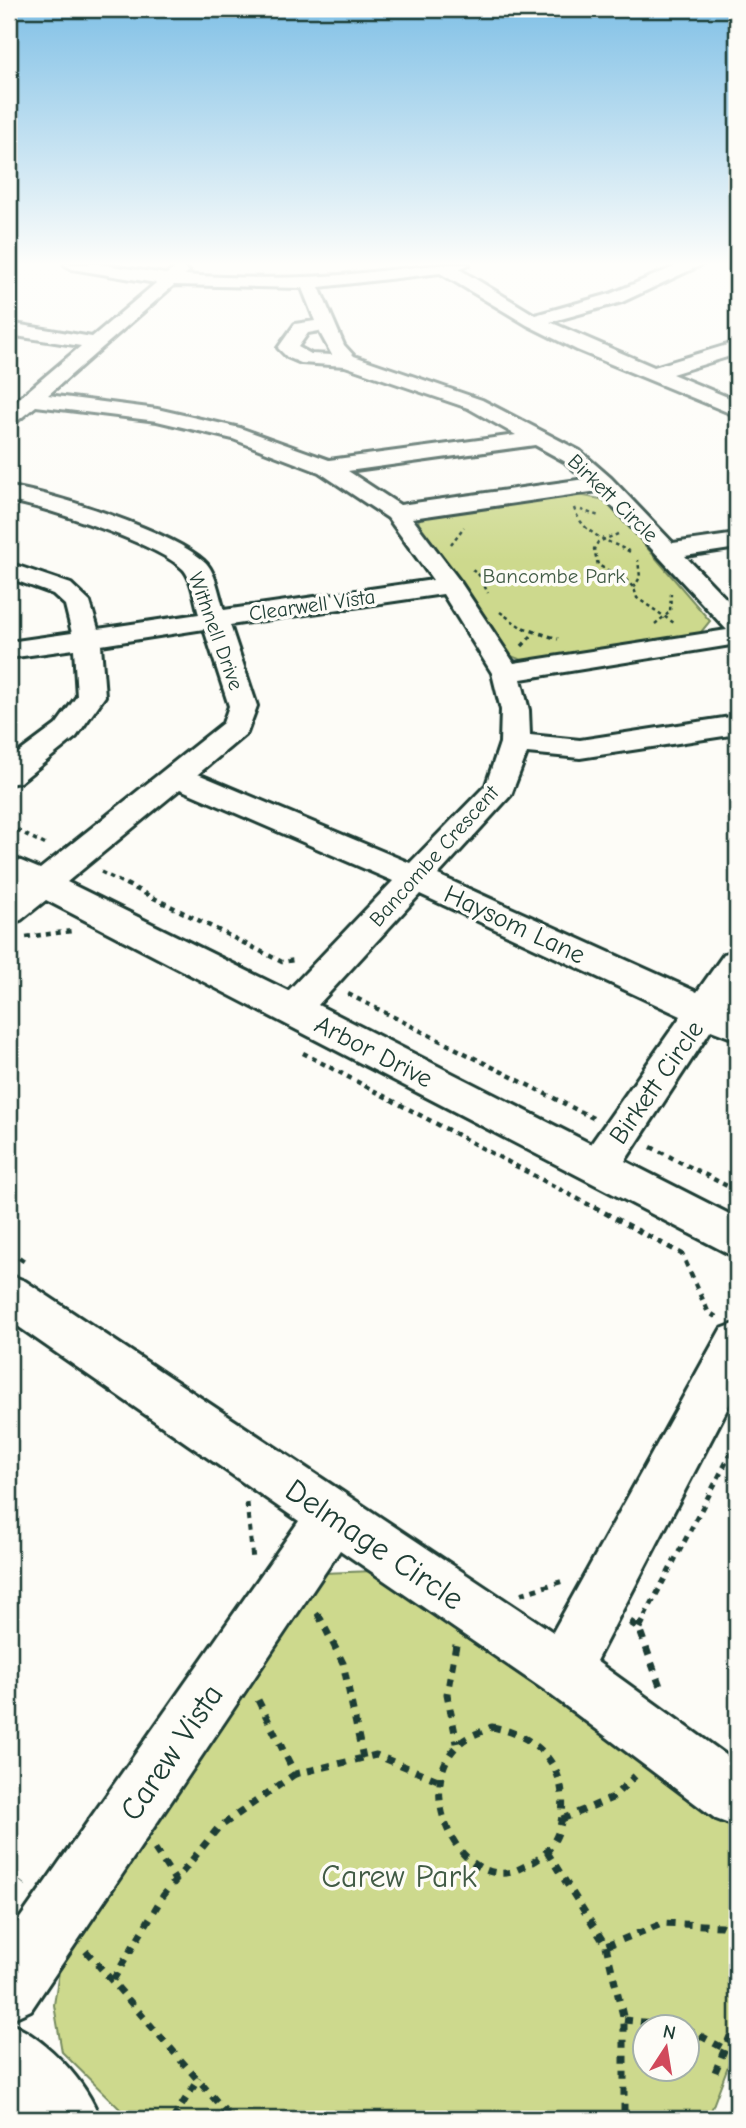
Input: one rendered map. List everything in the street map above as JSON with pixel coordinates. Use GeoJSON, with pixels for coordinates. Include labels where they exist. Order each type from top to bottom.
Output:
{"type":"FeatureCollection","features":[{"type":"Feature","properties":{"kind":"street"},"geometry":{"type":"LineString","coordinates":[[9,418],[72,363]]}},
{"type":"Feature","properties":{"kind":"street","name":"Birkett Circle"},"geometry":{"type":"LineString","coordinates":[[357,363],[475,404],[572,456],[603,483],[737,625]]}},
{"type":"Feature","properties":{"kind":"street"},"geometry":{"type":"LineString","coordinates":[[630,363],[737,410]]}},
{"type":"Feature","properties":{"kind":"street"},"geometry":{"type":"LineString","coordinates":[[655,373],[687,363]]}},
{"type":"Feature","properties":{"kind":"street","name":"Bancombe Crescent"},"geometry":{"type":"LineString","coordinates":[[30,399],[157,415],[240,434],[327,467],[396,513],[451,573],[506,673],[515,710],[515,743],[500,788],[293,1009]]}},
{"type":"Feature","properties":{"kind":"street"},"geometry":{"type":"LineString","coordinates":[[327,467],[540,438]]}},
{"type":"Feature","properties":{"kind":"street"},"geometry":{"type":"LineString","coordinates":[[396,513],[603,483]]}},
{"type":"Feature","properties":{"kind":"street","name":"Withnell Drive"},"geometry":{"type":"LineString","coordinates":[[13,925],[41,885],[237,727],[243,706],[197,567],[171,548],[21,503]]}},
{"type":"Feature","properties":{"kind":"street"},"geometry":{"type":"LineString","coordinates":[[667,551],[737,541]]}},
{"type":"Feature","properties":{"kind":"street"},"geometry":{"type":"LineString","coordinates":[[9,570],[62,589],[77,602],[87,638],[91,695],[66,731],[9,775]]}},
{"type":"Feature","properties":{"kind":"street","name":"Clearwell Vista"},"geometry":{"type":"LineString","coordinates":[[9,650],[213,620],[451,573]]}},
{"type":"Feature","properties":{"kind":"street"},"geometry":{"type":"LineString","coordinates":[[506,673],[737,636]]}},
{"type":"Feature","properties":{"kind":"street"},"geometry":{"type":"LineString","coordinates":[[515,743],[580,749],[737,724]]}},
{"type":"Feature","properties":{"kind":"street","name":"Haysom Lane"},"geometry":{"type":"LineString","coordinates":[[176,775],[415,878],[722,1018]]}},
{"type":"Feature","properties":{"kind":"street","name":"Arbor Drive"},"geometry":{"type":"LineString","coordinates":[[9,867],[293,1009],[737,1239]]}},
{"type":"Feature","properties":{"kind":"street","name":"Birkett Circle"},"geometry":{"type":"LineString","coordinates":[[598,1167],[621,1132],[722,1018],[737,963]]}},
{"type":"Feature","properties":{"kind":"street","name":"Delmage Circle"},"geometry":{"type":"LineString","coordinates":[[9,1295],[562,1670],[737,1798]]}},
{"type":"Feature","properties":{"kind":"street"},"geometry":{"type":"LineString","coordinates":[[562,1670],[732,1334]]}},
{"type":"Feature","properties":{"kind":"street","name":"Carew Vista"},"geometry":{"type":"LineString","coordinates":[[9,1988],[34,1895],[286,1584],[332,1516]]}},
{"type":"Feature","properties":{"kind":"street"},"geometry":{"type":"LineString","coordinates":[[9,2056],[67,2119]]}},
{"type":"Feature","properties":{"kind":"path"},"geometry":{"type":"LineString","coordinates":[[563,508],[580,510],[607,520]]}},
{"type":"Feature","properties":{"kind":"path"},"geometry":{"type":"LineString","coordinates":[[475,521],[463,527],[451,544],[451,573],[479,575],[492,602],[508,618],[534,633],[564,640]]}},
{"type":"Feature","properties":{"kind":"path"},"geometry":{"type":"LineString","coordinates":[[626,532],[598,542],[594,558],[598,565],[626,580],[634,588],[636,598],[666,618],[694,643]]}},
{"type":"Feature","properties":{"kind":"path"},"geometry":{"type":"LineString","coordinates":[[652,626],[666,618],[673,607],[669,588]]}},
{"type":"Feature","properties":{"kind":"path"},"geometry":{"type":"LineString","coordinates":[[522,647],[534,633]]}},
{"type":"Feature","properties":{"kind":"path"},"geometry":{"type":"LineString","coordinates":[[9,826],[282,962],[299,960],[340,980],[350,996],[737,1191]]}},
{"type":"Feature","properties":{"kind":"path"},"geometry":{"type":"LineString","coordinates":[[13,925],[71,930],[83,937]]}},
{"type":"Feature","properties":{"kind":"path"},"geometry":{"type":"LineString","coordinates":[[291,1047],[682,1254],[708,1312],[732,1334]]}},
{"type":"Feature","properties":{"kind":"path"},"geometry":{"type":"LineString","coordinates":[[639,1628],[737,1442]]}},
{"type":"Feature","properties":{"kind":"path"},"geometry":{"type":"LineString","coordinates":[[251,1493],[247,1499],[253,1563],[304,1597],[330,1630],[351,1690],[363,1758]]}},
{"type":"Feature","properties":{"kind":"path"},"geometry":{"type":"LineString","coordinates":[[457,1743],[445,1707],[449,1668],[459,1635]]}},
{"type":"Feature","properties":{"kind":"path"},"geometry":{"type":"LineString","coordinates":[[258,1699],[295,1774]]}},
{"type":"Feature","properties":{"kind":"path"},"geometry":{"type":"LineString","coordinates":[[492,1727],[512,1729],[531,1737],[546,1753],[557,1773],[563,1796],[562,1819],[548,1852],[531,1865],[512,1872],[491,1870],[471,1861],[455,1846],[443,1826],[437,1803],[438,1780],[445,1760],[457,1743],[473,1731],[492,1727]]}},
{"type":"Feature","properties":{"kind":"path"},"geometry":{"type":"LineString","coordinates":[[113,1980],[175,1880],[218,1828],[295,1774],[376,1755],[438,1780]]}},
{"type":"Feature","properties":{"kind":"path"},"geometry":{"type":"LineString","coordinates":[[150,1840],[175,1880]]}},
{"type":"Feature","properties":{"kind":"path"},"geometry":{"type":"LineString","coordinates":[[548,1852],[606,1946],[624,2020],[624,2119]]}},
{"type":"Feature","properties":{"kind":"path"},"geometry":{"type":"LineString","coordinates":[[9,1890],[34,1895],[113,1980],[232,2119]]}},
{"type":"Feature","properties":{"kind":"path"},"geometry":{"type":"LineString","coordinates":[[606,1946],[664,1923],[721,1926],[737,1933]]}},
{"type":"Feature","properties":{"kind":"path"},"geometry":{"type":"LineString","coordinates":[[624,2020],[630,2021]]}},
{"type":"Feature","properties":{"kind":"path"},"geometry":{"type":"LineString","coordinates":[[715,2072],[733,2029]]}},
{"type":"Feature","properties":{"kind":"path"},"geometry":{"type":"LineString","coordinates":[[700,2035],[723,2048]]}},
{"type":"Feature","properties":{"kind":"path"},"geometry":{"type":"LineString","coordinates":[[173,2119],[199,2078]]}},
{"type":"Feature","properties":{"kind":"green space","name":"Bancombe Park"},"geometry":{"type":"Polygon","coordinates":[[[567,493],[606,500],[710,621],[697,637],[527,662],[503,653],[418,527],[419,518],[432,512],[567,493]]]}},
{"type":"Feature","properties":{"kind":"green space","name":"Carew Park"},"geometry":{"type":"Polygon","coordinates":[[[374,1571],[737,1809],[737,2042],[708,2119],[130,2119],[62,2052],[54,2005],[63,1945],[323,1573],[374,1571]]]}}]}
